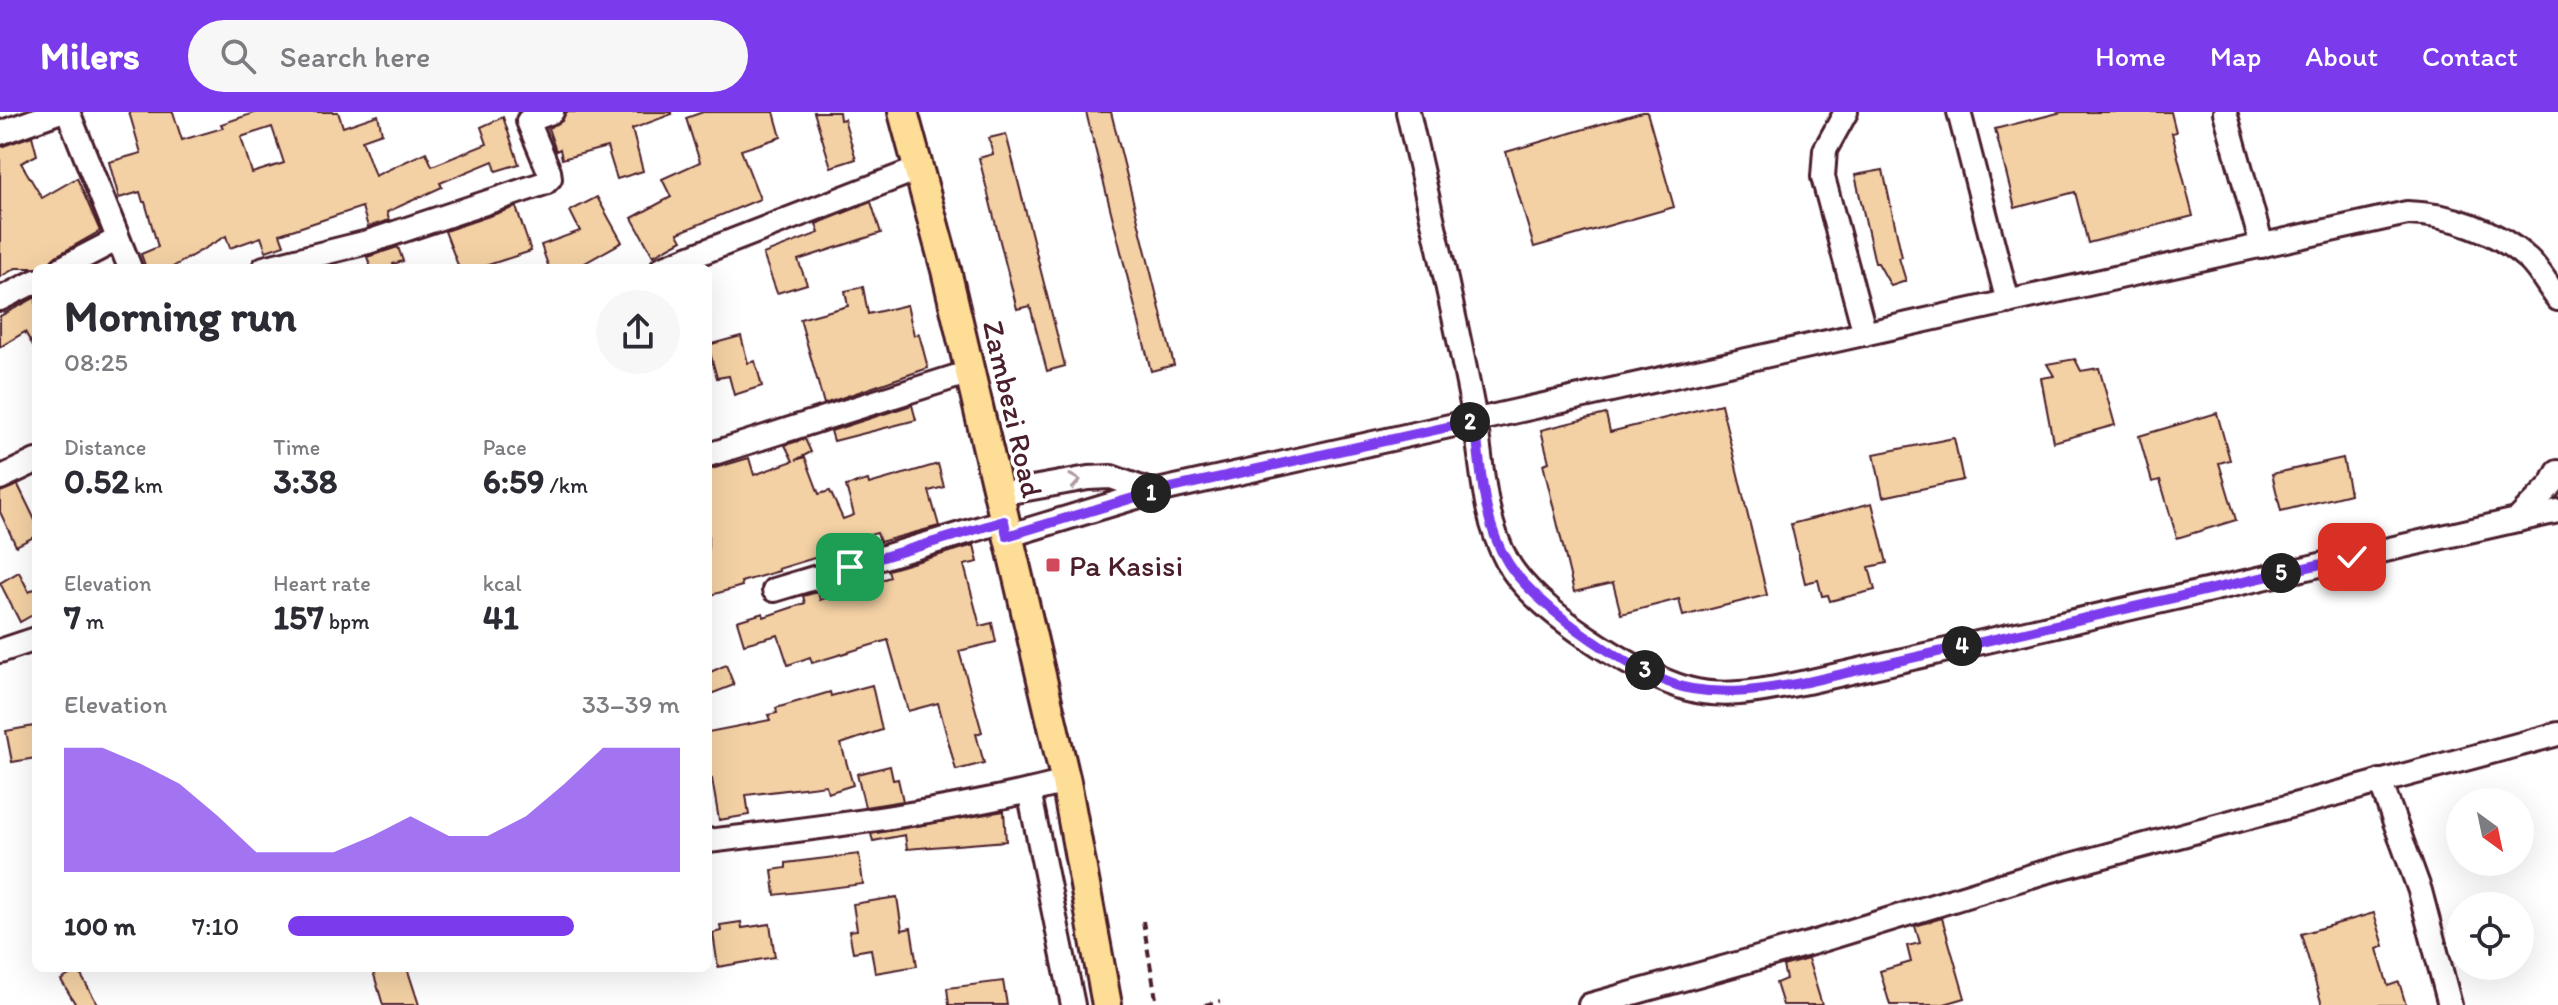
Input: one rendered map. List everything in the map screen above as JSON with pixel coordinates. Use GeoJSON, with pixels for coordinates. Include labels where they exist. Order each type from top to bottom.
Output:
{"type":"FeatureCollection","features":[{"type":"Feature","properties":{"kind":"main road","name":"Zambezi Road"},"geometry":{"type":"LineString","coordinates":[[903,112],[946,270],[1066,782],[1102,1004]]}},
{"type":"Feature","properties":{"kind":"street"},"geometry":{"type":"LineString","coordinates":[[0,133],[58,112]]}},
{"type":"Feature","properties":{"kind":"street"},"geometry":{"type":"LineString","coordinates":[[68,112],[128,264]]}},
{"type":"Feature","properties":{"kind":"street"},"geometry":{"type":"LineString","coordinates":[[280,264],[368,242],[545,183],[550,178],[549,171],[528,121],[552,112]]}},
{"type":"Feature","properties":{"kind":"street"},"geometry":{"type":"LineString","coordinates":[[1408,112],[1475,421],[1487,512],[1507,562],[1534,594],[1582,634],[1648,672],[1688,689],[1740,694],[1807,682],[2558,511]]}},
{"type":"Feature","properties":{"kind":"street"},"geometry":{"type":"LineString","coordinates":[[1846,112],[1825,150],[1823,177],[1865,334]]}},
{"type":"Feature","properties":{"kind":"street"},"geometry":{"type":"LineString","coordinates":[[1959,112],[2008,302]]}},
{"type":"Feature","properties":{"kind":"street"},"geometry":{"type":"LineString","coordinates":[[2225,112],[2262,246]]}},
{"type":"Feature","properties":{"kind":"street"},"geometry":{"type":"LineString","coordinates":[[672,264],[918,169]]}},
{"type":"Feature","properties":{"kind":"street"},"geometry":{"type":"LineString","coordinates":[[1003,517],[1153,492],[2407,213],[2433,214],[2475,226],[2528,259],[2558,299]]}},
{"type":"Feature","properties":{"kind":"street"},"geometry":{"type":"LineString","coordinates":[[70,264],[118,239]]}},
{"type":"Feature","properties":{"kind":"street"},"geometry":{"type":"LineString","coordinates":[[0,299],[32,283]]}},
{"type":"Feature","properties":{"kind":"street"},"geometry":{"type":"LineString","coordinates":[[712,454],[970,372]]}},
{"type":"Feature","properties":{"kind":"street"},"geometry":{"type":"LineString","coordinates":[[0,478],[32,463]]}},
{"type":"Feature","properties":{"kind":"street"},"geometry":{"type":"LineString","coordinates":[[2517,520],[2552,484],[2558,472]]}},
{"type":"Feature","properties":{"kind":"street"},"geometry":{"type":"LineString","coordinates":[[774,590],[1003,517],[1111,477],[1153,492]]}},
{"type":"Feature","properties":{"kind":"street"},"geometry":{"type":"LineString","coordinates":[[0,651],[32,640]]}},
{"type":"Feature","properties":{"kind":"street"},"geometry":{"type":"LineString","coordinates":[[1590,1005],[1812,943],[2041,873],[2558,734]]}},
{"type":"Feature","properties":{"kind":"street"},"geometry":{"type":"LineString","coordinates":[[2380,781],[2420,891],[2450,1005]]}},
{"type":"Feature","properties":{"kind":"street"},"geometry":{"type":"LineString","coordinates":[[712,841],[803,830],[1066,782]]}},
{"type":"Feature","properties":{"kind":"street"},"geometry":{"type":"LineString","coordinates":[[1029,791],[1073,1005]]}},
{"type":"Feature","properties":{"kind":"path"},"geometry":{"type":"LineString","coordinates":[[1143,921],[1157,1005]]}},
{"type":"Feature","properties":{"kind":"path"},"geometry":{"type":"LineString","coordinates":[[1205,1005],[1220,1001]]}},
{"type":"Feature","properties":{"kind":"building"},"geometry":{"type":"Polygon","coordinates":[[[129,112],[173,112],[182,140],[223,128],[221,124],[257,112],[338,112],[343,127],[378,115],[382,133],[362,140],[375,176],[426,152],[432,166],[487,144],[481,127],[503,117],[519,164],[496,171],[493,161],[440,183],[442,187],[387,212],[389,220],[368,227],[362,207],[280,234],[284,245],[266,251],[261,237],[230,248],[226,236],[178,264],[145,264],[141,254],[158,247],[145,202],[140,192],[119,198],[109,162],[141,153],[129,112]],[[272,127],[241,137],[252,173],[284,163],[272,127]]]}},
{"type":"Feature","properties":{"kind":"building"},"geometry":{"type":"Polygon","coordinates":[[[566,112],[672,114],[632,129],[643,171],[617,179],[607,147],[562,159],[548,128],[562,121],[566,112]]]}},
{"type":"Feature","properties":{"kind":"building"},"geometry":{"type":"Polygon","coordinates":[[[703,112],[774,112],[781,137],[741,150],[760,199],[678,233],[682,240],[653,256],[632,218],[671,197],[662,179],[700,162],[686,118],[703,112]]]}},
{"type":"Feature","properties":{"kind":"building"},"geometry":{"type":"Polygon","coordinates":[[[814,112],[839,112],[856,159],[831,167],[814,112]]]}},
{"type":"Feature","properties":{"kind":"building"},"geometry":{"type":"Polygon","coordinates":[[[1086,112],[1111,112],[1174,365],[1151,371],[1086,112]]]}},
{"type":"Feature","properties":{"kind":"building"},"geometry":{"type":"Polygon","coordinates":[[[1647,112],[1674,207],[1534,247],[1506,152],[1647,112]]]}},
{"type":"Feature","properties":{"kind":"building"},"geometry":{"type":"Polygon","coordinates":[[[2062,112],[2171,112],[2176,132],[2172,133],[2193,216],[2088,243],[2075,192],[2015,208],[1995,129],[2062,112]]]}},
{"type":"Feature","properties":{"kind":"building"},"geometry":{"type":"Polygon","coordinates":[[[1006,134],[1065,366],[1047,371],[1030,306],[1017,309],[979,158],[993,154],[989,138],[1006,134]]]}},
{"type":"Feature","properties":{"kind":"building"},"geometry":{"type":"Polygon","coordinates":[[[32,136],[37,155],[21,163],[42,198],[77,178],[100,231],[56,256],[51,264],[16,268],[0,277],[0,147],[32,136]]]}},
{"type":"Feature","properties":{"kind":"building"},"geometry":{"type":"Polygon","coordinates":[[[1883,170],[1906,281],[1891,286],[1878,263],[1875,263],[1855,175],[1883,170]]]}},
{"type":"Feature","properties":{"kind":"building"},"geometry":{"type":"Polygon","coordinates":[[[597,197],[622,242],[583,264],[548,264],[541,245],[580,231],[570,211],[597,197]]]}},
{"type":"Feature","properties":{"kind":"building"},"geometry":{"type":"Polygon","coordinates":[[[871,202],[881,233],[798,260],[807,284],[777,293],[763,254],[819,233],[816,224],[871,202]]]}},
{"type":"Feature","properties":{"kind":"building"},"geometry":{"type":"Polygon","coordinates":[[[516,207],[531,251],[491,264],[457,264],[445,231],[516,207]]]}},
{"type":"Feature","properties":{"kind":"building"},"geometry":{"type":"Polygon","coordinates":[[[398,247],[403,261],[370,264],[367,257],[398,247]]]}},
{"type":"Feature","properties":{"kind":"building"},"geometry":{"type":"Polygon","coordinates":[[[863,287],[868,314],[907,305],[914,335],[919,334],[928,368],[824,404],[800,319],[848,306],[845,291],[863,287]]]}},
{"type":"Feature","properties":{"kind":"building"},"geometry":{"type":"Polygon","coordinates":[[[32,299],[32,344],[25,332],[0,347],[0,316],[32,299]]]}},
{"type":"Feature","properties":{"kind":"building"},"geometry":{"type":"Polygon","coordinates":[[[741,336],[748,363],[755,361],[762,386],[734,395],[729,376],[717,378],[712,344],[741,336]]]}},
{"type":"Feature","properties":{"kind":"building"},"geometry":{"type":"Polygon","coordinates":[[[2075,359],[2081,371],[2099,368],[2115,425],[2053,442],[2041,378],[2054,376],[2047,364],[2075,359]]]}},
{"type":"Feature","properties":{"kind":"building"},"geometry":{"type":"Polygon","coordinates":[[[1721,404],[1767,595],[1683,616],[1679,599],[1621,614],[1613,583],[1574,592],[1543,464],[1549,462],[1541,430],[1606,414],[1610,432],[1721,404]]]}},
{"type":"Feature","properties":{"kind":"building"},"geometry":{"type":"Polygon","coordinates":[[[912,405],[916,420],[834,441],[831,431],[912,405]]]}},
{"type":"Feature","properties":{"kind":"building"},"geometry":{"type":"Polygon","coordinates":[[[2217,413],[2230,460],[2219,463],[2236,520],[2177,538],[2160,480],[2152,482],[2139,436],[2217,413]]]}},
{"type":"Feature","properties":{"kind":"building"},"geometry":{"type":"Polygon","coordinates":[[[1954,438],[1963,480],[1883,497],[1874,454],[1954,438]]]}},
{"type":"Feature","properties":{"kind":"building"},"geometry":{"type":"Polygon","coordinates":[[[805,439],[811,452],[796,460],[805,457],[819,494],[830,491],[843,519],[854,515],[846,486],[868,480],[869,484],[938,464],[944,487],[929,491],[939,526],[880,542],[877,533],[832,545],[834,552],[778,569],[741,582],[742,586],[712,595],[712,469],[749,458],[754,475],[793,461],[785,445],[805,439]]]}},
{"type":"Feature","properties":{"kind":"building"},"geometry":{"type":"Polygon","coordinates":[[[2343,458],[2350,494],[2281,511],[2272,474],[2343,458]]]}},
{"type":"Feature","properties":{"kind":"building"},"geometry":{"type":"Polygon","coordinates":[[[18,485],[32,514],[32,538],[16,546],[0,512],[0,492],[18,485]]]}},
{"type":"Feature","properties":{"kind":"building"},"geometry":{"type":"Polygon","coordinates":[[[1872,503],[1887,563],[1869,567],[1875,590],[1830,601],[1828,595],[1822,596],[1818,580],[1805,583],[1791,524],[1872,503]]]}},
{"type":"Feature","properties":{"kind":"building"},"geometry":{"type":"Polygon","coordinates":[[[974,545],[978,562],[964,565],[980,626],[992,623],[996,642],[959,651],[982,732],[976,734],[984,763],[956,770],[938,703],[908,711],[888,640],[812,663],[810,657],[788,665],[778,635],[744,644],[737,621],[763,613],[764,617],[805,603],[803,596],[818,592],[820,600],[890,577],[888,570],[974,545]]]}},
{"type":"Feature","properties":{"kind":"building"},"geometry":{"type":"Polygon","coordinates":[[[19,572],[29,592],[32,590],[32,615],[20,622],[0,583],[19,572]]]}},
{"type":"Feature","properties":{"kind":"building"},"geometry":{"type":"Polygon","coordinates":[[[726,665],[734,685],[712,693],[712,671],[726,665]]]}},
{"type":"Feature","properties":{"kind":"building"},"geometry":{"type":"Polygon","coordinates":[[[872,685],[882,730],[841,744],[853,785],[828,793],[826,785],[746,795],[749,815],[719,820],[712,779],[712,731],[770,720],[768,715],[777,713],[776,708],[830,692],[831,696],[872,685]]]}},
{"type":"Feature","properties":{"kind":"building"},"geometry":{"type":"Polygon","coordinates":[[[32,726],[32,759],[12,762],[6,731],[32,726]]]}},
{"type":"Feature","properties":{"kind":"building"},"geometry":{"type":"Polygon","coordinates":[[[890,766],[893,780],[898,779],[903,801],[865,807],[857,774],[890,766]]]}},
{"type":"Feature","properties":{"kind":"building"},"geometry":{"type":"Polygon","coordinates":[[[1004,811],[1006,841],[907,849],[905,835],[873,841],[871,834],[1004,811]]]}},
{"type":"Feature","properties":{"kind":"building"},"geometry":{"type":"Polygon","coordinates":[[[859,854],[863,884],[775,895],[772,870],[786,868],[786,863],[859,854]]]}},
{"type":"Feature","properties":{"kind":"building"},"geometry":{"type":"Polygon","coordinates":[[[897,897],[902,930],[911,928],[917,966],[875,973],[871,949],[853,952],[849,931],[857,930],[853,904],[897,897]]]}},
{"type":"Feature","properties":{"kind":"building"},"geometry":{"type":"Polygon","coordinates":[[[2374,913],[2384,946],[2377,949],[2388,986],[2399,982],[2406,1005],[2322,1005],[2301,934],[2374,913]]]}},
{"type":"Feature","properties":{"kind":"building"},"geometry":{"type":"Polygon","coordinates":[[[1942,918],[1965,998],[1941,1005],[1890,1005],[1880,971],[1911,962],[1907,946],[1920,943],[1915,926],[1942,918]]]}},
{"type":"Feature","properties":{"kind":"building"},"geometry":{"type":"Polygon","coordinates":[[[741,922],[742,928],[770,924],[775,957],[718,967],[713,933],[721,931],[720,925],[741,922]]]}},
{"type":"Feature","properties":{"kind":"building"},"geometry":{"type":"Polygon","coordinates":[[[1808,959],[1822,1005],[1783,1005],[1776,983],[1786,979],[1783,966],[1808,959]]]}},
{"type":"Feature","properties":{"kind":"building"},"geometry":{"type":"Polygon","coordinates":[[[79,972],[98,1005],[76,1005],[61,980],[79,972]]]}},
{"type":"Feature","properties":{"kind":"building"},"geometry":{"type":"Polygon","coordinates":[[[373,972],[408,972],[419,1005],[383,1005],[373,972]]]}},
{"type":"Feature","properties":{"kind":"building"},"geometry":{"type":"Polygon","coordinates":[[[1003,981],[1007,1005],[949,1005],[947,988],[1003,981]]]}},
{"type":"Feature","properties":{"kind":"place","name":"Pa Kasisi"},"geometry":{"type":"Point","coordinates":[1053,565]}},
{"type":"Feature","properties":{"kind":"route"},"geometry":{"type":"LineString","coordinates":[[850,567],[1004,521],[1007,536],[1153,492],[1475,421],[1487,512],[1507,562],[1534,594],[1582,634],[1648,672],[1688,689],[1740,694],[1807,682],[2352,557]]}}]}
